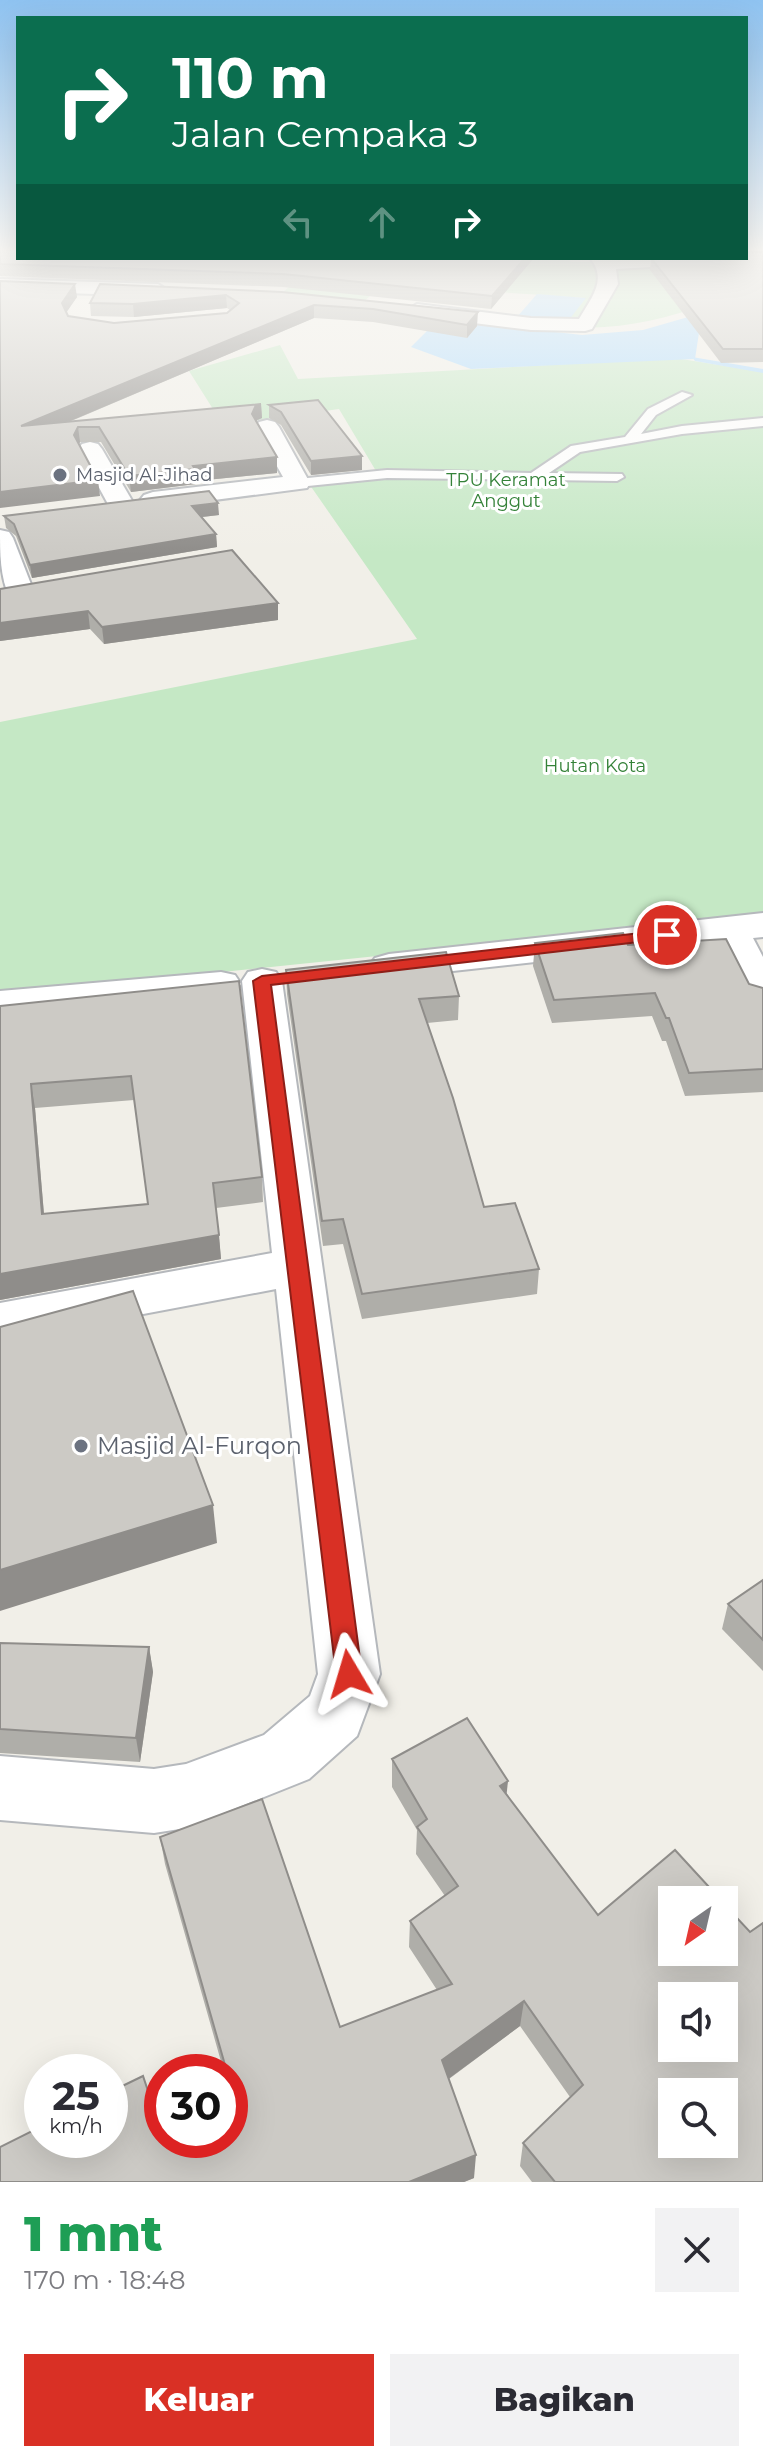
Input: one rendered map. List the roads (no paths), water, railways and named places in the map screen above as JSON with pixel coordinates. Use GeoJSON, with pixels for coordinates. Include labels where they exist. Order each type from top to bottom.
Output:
{"type":"FeatureCollection","features":[{"type":"Feature","properties":{"kind":"street"},"geometry":{"type":"LineString","coordinates":[[91,507],[298,483],[267,427]]}},
{"type":"Feature","properties":{"kind":"street"},"geometry":{"type":"LineString","coordinates":[[90,449],[121,504]]}},
{"type":"Feature","properties":{"kind":"street"},"geometry":{"type":"LineString","coordinates":[[5,524],[10,593],[50,587]]}},
{"type":"Feature","properties":{"kind":"street"},"geometry":{"type":"LineString","coordinates":[[355,970],[746,926],[763,997]]}},
{"type":"Feature","properties":{"kind":"street"},"geometry":{"type":"LineString","coordinates":[[0,1003],[277,979],[295,1267],[349,1674],[334,1715],[286,1757],[186,1796],[154,1801],[0,1788]]}},
{"type":"Feature","properties":{"kind":"street"},"geometry":{"type":"LineString","coordinates":[[0,1322],[295,1267]]}},
{"type":"Feature","properties":{"kind":"lane"},"geometry":{"type":"LineString","coordinates":[[629,440],[659,406],[686,395]]}},
{"type":"Feature","properties":{"kind":"lane"},"geometry":{"type":"LineString","coordinates":[[534,477],[576,449],[693,428],[763,422]]}},
{"type":"Feature","properties":{"kind":"lane"},"geometry":{"type":"LineString","coordinates":[[298,483],[387,474],[617,477]]}},
{"type":"Feature","properties":{"kind":"water"},"geometry":{"type":"Polygon","coordinates":[[[421,351],[696,351],[695,359],[471,369],[421,351]]]}},
{"type":"Feature","properties":{"kind":"waterway"},"geometry":{"type":"LineString","coordinates":[[695,359],[763,371]]}},
{"type":"Feature","properties":{"kind":"place","name":"Masjid Al-Jihad"},"geometry":{"type":"Point","coordinates":[60,475]}},
{"type":"Feature","properties":{"kind":"place","name":"Masjid Al-Furqon"},"geometry":{"type":"Point","coordinates":[81,1446]}},
{"type":"Feature","properties":{"kind":"park label","name":"TPU Keramat Anggut"},"geometry":{"type":"Point","coordinates":[506,490]}},
{"type":"Feature","properties":{"kind":"park label","name":"Hutan Kota"},"geometry":{"type":"Point","coordinates":[595,766]}}]}
